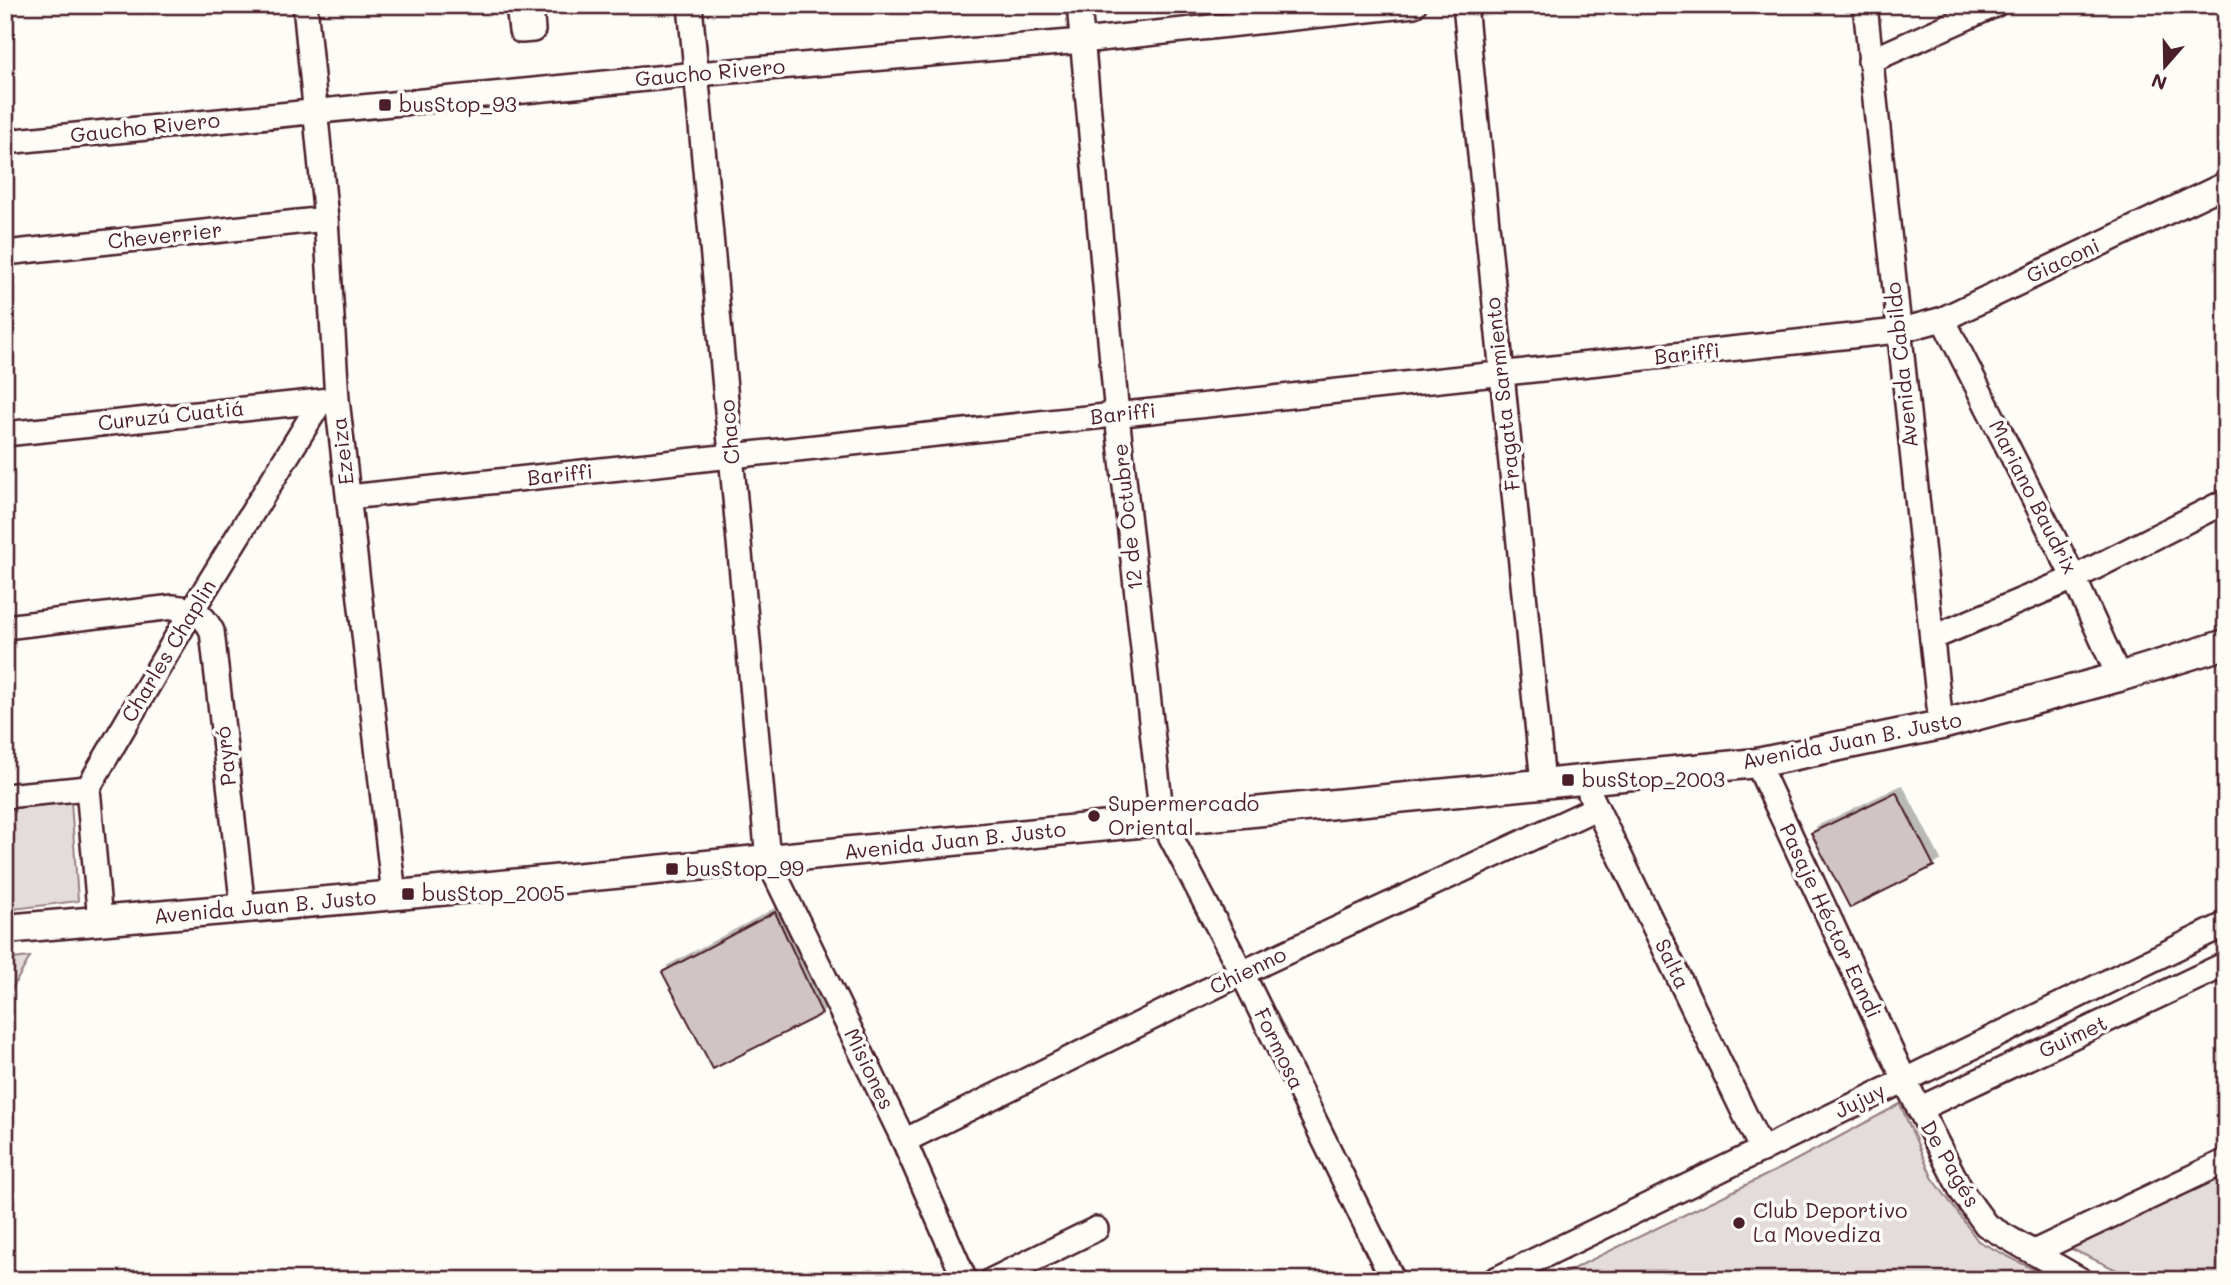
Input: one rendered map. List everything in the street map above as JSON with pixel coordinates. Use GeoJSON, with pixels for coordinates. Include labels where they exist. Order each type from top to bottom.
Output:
{"type":"FeatureCollection","features":[{"type":"Feature","properties":{"kind":"main road","name":"Avenida Juan B. Justo"},"geometry":{"type":"LineString","coordinates":[[5,929],[768,860],[1757,762],[1941,725],[2226,645]]}},
{"type":"Feature","properties":{"kind":"street","name":"Ezeiza"},"geometry":{"type":"LineString","coordinates":[[305,5],[326,219],[329,400],[349,498],[394,895]]}},
{"type":"Feature","properties":{"kind":"street"},"geometry":{"type":"LineString","coordinates":[[518,5],[521,31],[533,30],[531,5]]}},
{"type":"Feature","properties":{"kind":"street","name":"Chaco"},"geometry":{"type":"LineString","coordinates":[[690,5],[768,860]]}},
{"type":"Feature","properties":{"kind":"street","name":"12 de Octubre"},"geometry":{"type":"LineString","coordinates":[[1079,5],[1117,415],[1161,820]]}},
{"type":"Feature","properties":{"kind":"street","name":"Gaucho Rivero"},"geometry":{"type":"LineString","coordinates":[[5,142],[697,74],[1082,41],[1414,5]]}},
{"type":"Feature","properties":{"kind":"street","name":"Fragata Sarmiento"},"geometry":{"type":"LineString","coordinates":[[1465,5],[1543,783]]}},
{"type":"Feature","properties":{"kind":"street","name":"Avenida Cabildo"},"geometry":{"type":"LineString","coordinates":[[1865,5],[1941,725]]}},
{"type":"Feature","properties":{"kind":"street"},"geometry":{"type":"LineString","coordinates":[[1870,61],[1995,5]]}},
{"type":"Feature","properties":{"kind":"street","name":"Giaconi"},"geometry":{"type":"LineString","coordinates":[[1898,331],[1943,319],[2226,184]]}},
{"type":"Feature","properties":{"kind":"street","name":"Cheverrier"},"geometry":{"type":"LineString","coordinates":[[5,253],[326,219]]}},
{"type":"Feature","properties":{"kind":"street","name":"Mariano Baudrix"},"geometry":{"type":"LineString","coordinates":[[1943,319],[2074,578],[2119,677]]}},
{"type":"Feature","properties":{"kind":"street","name":"Bariffi"},"geometry":{"type":"LineString","coordinates":[[349,498],[1898,331]]}},
{"type":"Feature","properties":{"kind":"street","name":"Curuzú Cuatiá"},"geometry":{"type":"LineString","coordinates":[[5,434],[329,400]]}},
{"type":"Feature","properties":{"kind":"street","name":"Charles Chaplin"},"geometry":{"type":"LineString","coordinates":[[88,788],[193,609],[329,400]]}},
{"type":"Feature","properties":{"kind":"street"},"geometry":{"type":"LineString","coordinates":[[1932,638],[2074,578],[2226,501]]}},
{"type":"Feature","properties":{"kind":"street"},"geometry":{"type":"LineString","coordinates":[[5,627],[173,607],[193,609]]}},
{"type":"Feature","properties":{"kind":"street","name":"Payró"},"geometry":{"type":"LineString","coordinates":[[193,609],[206,620],[212,631],[243,909]]}},
{"type":"Feature","properties":{"kind":"street","name":"Pasaje Héctor Eandi"},"geometry":{"type":"LineString","coordinates":[[1757,762],[1904,1079]]}},
{"type":"Feature","properties":{"kind":"street","name":"Salta"},"geometry":{"type":"LineString","coordinates":[[1583,779],[1762,1150]]}},
{"type":"Feature","properties":{"kind":"street"},"geometry":{"type":"LineString","coordinates":[[5,796],[88,788],[100,921]]}},
{"type":"Feature","properties":{"kind":"street","name":"Chienno"},"geometry":{"type":"LineString","coordinates":[[904,1141],[1242,973],[1596,807]]}},
{"type":"Feature","properties":{"kind":"street","name":"Formosa"},"geometry":{"type":"LineString","coordinates":[[1161,820],[1242,973],[1394,1280]]}},
{"type":"Feature","properties":{"kind":"street","name":"Misiones"},"geometry":{"type":"LineString","coordinates":[[768,860],[904,1141],[965,1280]]}},
{"type":"Feature","properties":{"kind":"street","name":"Jujuy"},"geometry":{"type":"LineString","coordinates":[[1494,1280],[2226,924]]}},
{"type":"Feature","properties":{"kind":"street","name":"Guimet"},"geometry":{"type":"LineString","coordinates":[[1919,1109],[2226,964]]}},
{"type":"Feature","properties":{"kind":"street","name":"De Pagés"},"geometry":{"type":"LineString","coordinates":[[1904,1079],[1962,1192],[1986,1224],[2081,1280]]}},
{"type":"Feature","properties":{"kind":"street"},"geometry":{"type":"LineString","coordinates":[[2034,1252],[2226,1161]]}},
{"type":"Feature","properties":{"kind":"street"},"geometry":{"type":"LineString","coordinates":[[992,1280],[1096,1229]]}},
{"type":"Feature","properties":{"kind":"shaded area"},"geometry":{"type":"Polygon","coordinates":[[[71,802],[78,901],[14,909],[6,809],[71,802]]]}},
{"type":"Feature","properties":{"kind":"shaded area"},"geometry":{"type":"Polygon","coordinates":[[[30,957],[5,1001],[5,960],[30,957]]]}},
{"type":"Feature","properties":{"kind":"shaded area"},"geometry":{"type":"Polygon","coordinates":[[[1900,1104],[1932,1177],[1978,1241],[2054,1280],[1550,1280],[1783,1167],[1900,1104]]]}},
{"type":"Feature","properties":{"kind":"shaded area"},"geometry":{"type":"Polygon","coordinates":[[[2226,1167],[2226,1271],[2222,1280],[2138,1280],[2063,1245],[2226,1167]]]}},
{"type":"Feature","properties":{"kind":"building"},"geometry":{"type":"Polygon","coordinates":[[[1896,792],[1934,866],[1850,908],[1811,833],[1896,792]]]}},
{"type":"Feature","properties":{"kind":"building"},"geometry":{"type":"Polygon","coordinates":[[[775,912],[822,1014],[713,1069],[662,972],[775,912]]]}},
{"type":"Feature","properties":{"kind":"place","name":"busStop_93"},"geometry":{"type":"Point","coordinates":[385,105]}},
{"type":"Feature","properties":{"kind":"place","name":"busStop_2003"},"geometry":{"type":"Point","coordinates":[1568,780]}},
{"type":"Feature","properties":{"kind":"place","name":"Supermercado Oriental"},"geometry":{"type":"Point","coordinates":[1094,816]}},
{"type":"Feature","properties":{"kind":"place","name":"busStop_99"},"geometry":{"type":"Point","coordinates":[672,869]}},
{"type":"Feature","properties":{"kind":"place","name":"busStop_2005"},"geometry":{"type":"Point","coordinates":[408,894]}},
{"type":"Feature","properties":{"kind":"place","name":"Club Deportivo La Movediza"},"geometry":{"type":"Point","coordinates":[1739,1223]}}]}
